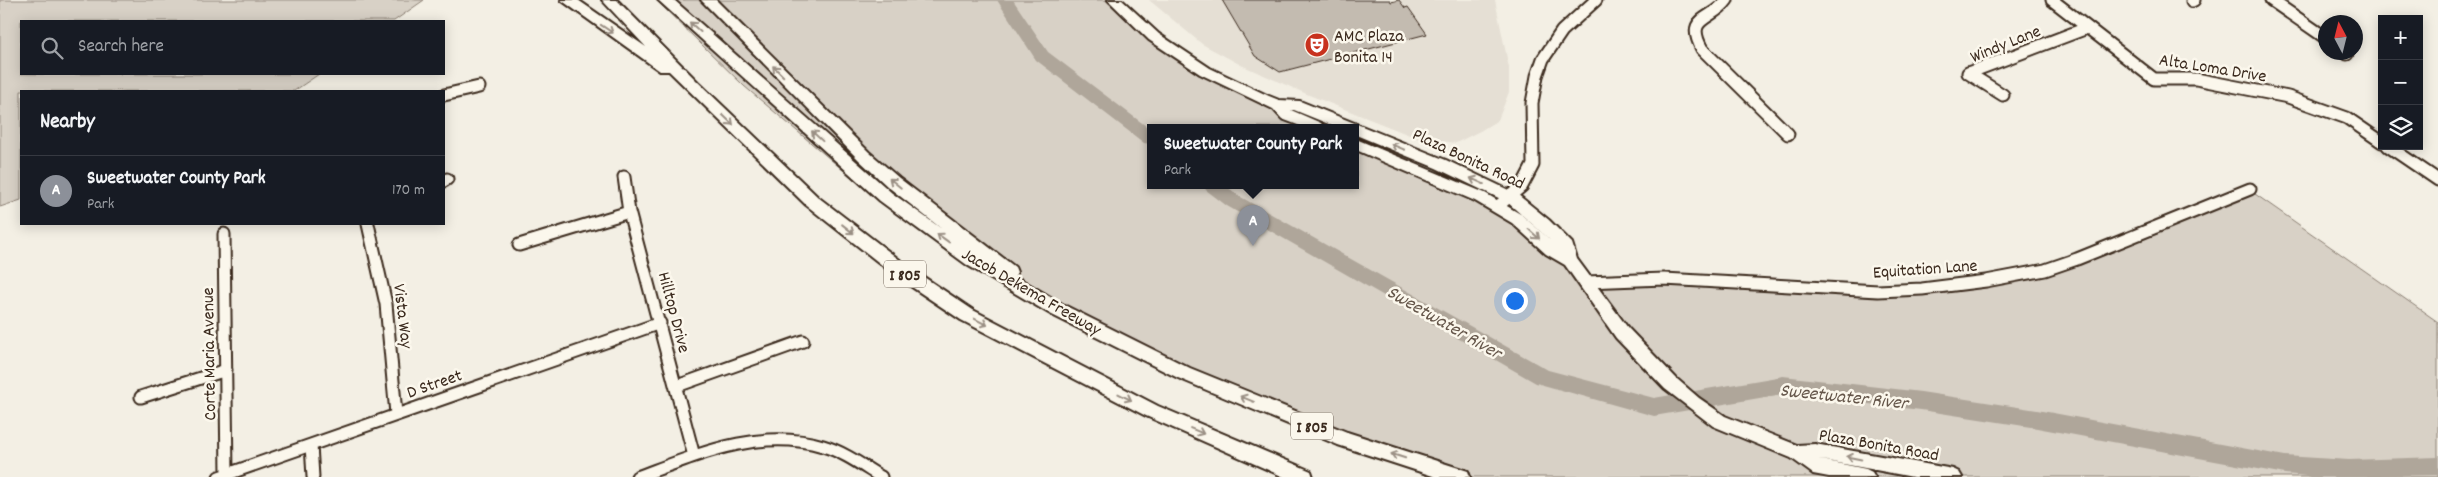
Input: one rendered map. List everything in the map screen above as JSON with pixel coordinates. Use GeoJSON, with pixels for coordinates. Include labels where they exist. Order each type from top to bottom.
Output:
{"type":"FeatureCollection","features":[{"type":"Feature","properties":{"kind":"highway"},"geometry":{"type":"LineString","coordinates":[[568,0],[588,16],[693,86]]}},
{"type":"Feature","properties":{"kind":"highway","name":"I 805"},"geometry":{"type":"LineString","coordinates":[[609,0],[693,86],[812,201],[903,272],[967,315],[1152,412],[1304,477]]}},
{"type":"Feature","properties":{"kind":"highway","name":"Jacob Dekema Freeway"},"geometry":{"type":"LineString","coordinates":[[665,0],[886,197],[973,260],[1058,310],[1184,373],[1344,439],[1462,477]]}},
{"type":"Feature","properties":{"kind":"highway"},"geometry":{"type":"LineString","coordinates":[[704,0],[721,14]]}},
{"type":"Feature","properties":{"kind":"highway"},"geometry":{"type":"LineString","coordinates":[[708,0],[893,182],[1058,310]]}},
{"type":"Feature","properties":{"kind":"main road"},"geometry":{"type":"LineString","coordinates":[[1114,0],[1154,37],[1205,71],[1278,105],[1295,106],[1341,124]]}},
{"type":"Feature","properties":{"kind":"main road"},"geometry":{"type":"LineString","coordinates":[[1278,105],[1287,115],[1309,124]]}},
{"type":"Feature","properties":{"kind":"main road","name":"Plaza Bonita Road"},"geometry":{"type":"LineString","coordinates":[[1359,131],[1441,164],[1512,198],[1544,224],[1567,247],[1570,261]]}},
{"type":"Feature","properties":{"kind":"main road","name":"Plaza Bonita Road"},"geometry":{"type":"LineString","coordinates":[[1359,145],[1457,186],[1517,219],[1551,250],[1570,261],[1622,333],[1671,384],[1693,403],[1719,421],[1797,452],[1812,466],[1866,477]]}},
{"type":"Feature","properties":{"kind":"main road","name":"Plaza Bonita Road"},"geometry":{"type":"LineString","coordinates":[[1797,452],[1815,451],[1954,477]]}},
{"type":"Feature","properties":{"kind":"street"},"geometry":{"type":"LineString","coordinates":[[1497,208],[1512,198],[1531,168],[1534,157],[1531,124],[1534,95],[1539,70],[1549,48],[1571,20],[1596,0]]}},
{"type":"Feature","properties":{"kind":"street"},"geometry":{"type":"LineString","coordinates":[[1727,0],[1725,5],[1700,21],[1696,32],[1697,41],[1702,49],[1788,134]]}},
{"type":"Feature","properties":{"kind":"street","name":"Alta Loma Drive"},"geometry":{"type":"LineString","coordinates":[[2052,0],[2154,79],[2196,79],[2288,96],[2347,118],[2378,139]]}},
{"type":"Feature","properties":{"kind":"street"},"geometry":{"type":"LineString","coordinates":[[2271,0],[2318,32]]}},
{"type":"Feature","properties":{"kind":"street","name":"Windy Lane"},"geometry":{"type":"LineString","coordinates":[[2003,95],[1968,73],[2087,28]]}},
{"type":"Feature","properties":{"kind":"street"},"geometry":{"type":"LineString","coordinates":[[445,95],[479,87]]}},
{"type":"Feature","properties":{"kind":"street"},"geometry":{"type":"LineString","coordinates":[[2394,150],[2438,180]]}},
{"type":"Feature","properties":{"kind":"street","name":"Hilltop Drive"},"geometry":{"type":"LineString","coordinates":[[624,176],[629,212],[660,322],[694,456]]}},
{"type":"Feature","properties":{"kind":"street","name":"Equitation Lane"},"geometry":{"type":"LineString","coordinates":[[1586,282],[1664,279],[1878,291],[1922,289],[1986,281],[2045,270],[2077,259],[2250,189]]}},
{"type":"Feature","properties":{"kind":"street"},"geometry":{"type":"LineString","coordinates":[[519,246],[629,212]]}},
{"type":"Feature","properties":{"kind":"street","name":"Vista Way"},"geometry":{"type":"LineString","coordinates":[[368,225],[386,304],[396,414]]}},
{"type":"Feature","properties":{"kind":"street","name":"Corte Maria Avenue"},"geometry":{"type":"LineString","coordinates":[[223,476],[226,370],[224,234]]}},
{"type":"Feature","properties":{"kind":"street","name":"D Street"},"geometry":{"type":"LineString","coordinates":[[223,476],[660,322]]}},
{"type":"Feature","properties":{"kind":"street"},"geometry":{"type":"LineString","coordinates":[[677,386],[802,341]]}},
{"type":"Feature","properties":{"kind":"street"},"geometry":{"type":"LineString","coordinates":[[140,397],[226,370]]}},
{"type":"Feature","properties":{"kind":"street"},"geometry":{"type":"LineString","coordinates":[[637,477],[694,456],[740,442],[767,438],[796,440],[837,451],[881,477]]}},
{"type":"Feature","properties":{"kind":"street"},"geometry":{"type":"LineString","coordinates":[[311,445],[313,477]]}},
{"type":"Feature","properties":{"kind":"shaded area"},"geometry":{"type":"Polygon","coordinates":[[[0,0],[424,0],[395,20],[20,20],[20,75],[318,75],[295,90],[20,90],[20,200],[0,207],[0,0]]]}},
{"type":"Feature","properties":{"kind":"shaded area"},"geometry":{"type":"Polygon","coordinates":[[[656,0],[1114,0],[1134,20],[1245,91],[1327,124],[1147,124],[1147,189],[1359,189],[1359,137],[1467,181],[1510,201],[1589,286],[1665,279],[1840,289],[1989,283],[2255,194],[2438,322],[2438,477],[1461,477],[1184,373],[972,263],[877,199],[744,86],[656,0]]]}},
{"type":"Feature","properties":{"kind":"shaded area"},"geometry":{"type":"Polygon","coordinates":[[[1149,0],[1495,0],[1509,68],[1509,92],[1498,120],[1456,143],[1417,138],[1309,95],[1241,65],[1202,44],[1149,0]]]}},
{"type":"Feature","properties":{"kind":"building","name":"AMC Plaza Bonita 14"},"geometry":{"type":"Polygon","coordinates":[[[1222,0],[1390,0],[1391,2],[1399,0],[1405,8],[1408,7],[1427,34],[1280,72],[1255,56],[1222,0]]]}},
{"type":"Feature","properties":{"kind":"waterway","name":"Sweetwater River"},"geometry":{"type":"LineString","coordinates":[[1005,0],[1042,56],[1147,136]]}},
{"type":"Feature","properties":{"kind":"waterway","name":"Sweetwater River"},"geometry":{"type":"LineString","coordinates":[[1217,189],[1233,201],[1543,377],[1654,407],[1783,385],[1921,401],[2037,419],[2285,465],[2349,470],[2438,466]]}},
{"type":"Feature","properties":{"kind":"place","name":"AMC Plaza Bonita 14"},"geometry":{"type":"Point","coordinates":[1317,45]}},
{"type":"Feature","properties":{"kind":"place","name":"Sweetwater County Park"},"geometry":{"type":"Point","coordinates":[1253,246]}}]}
